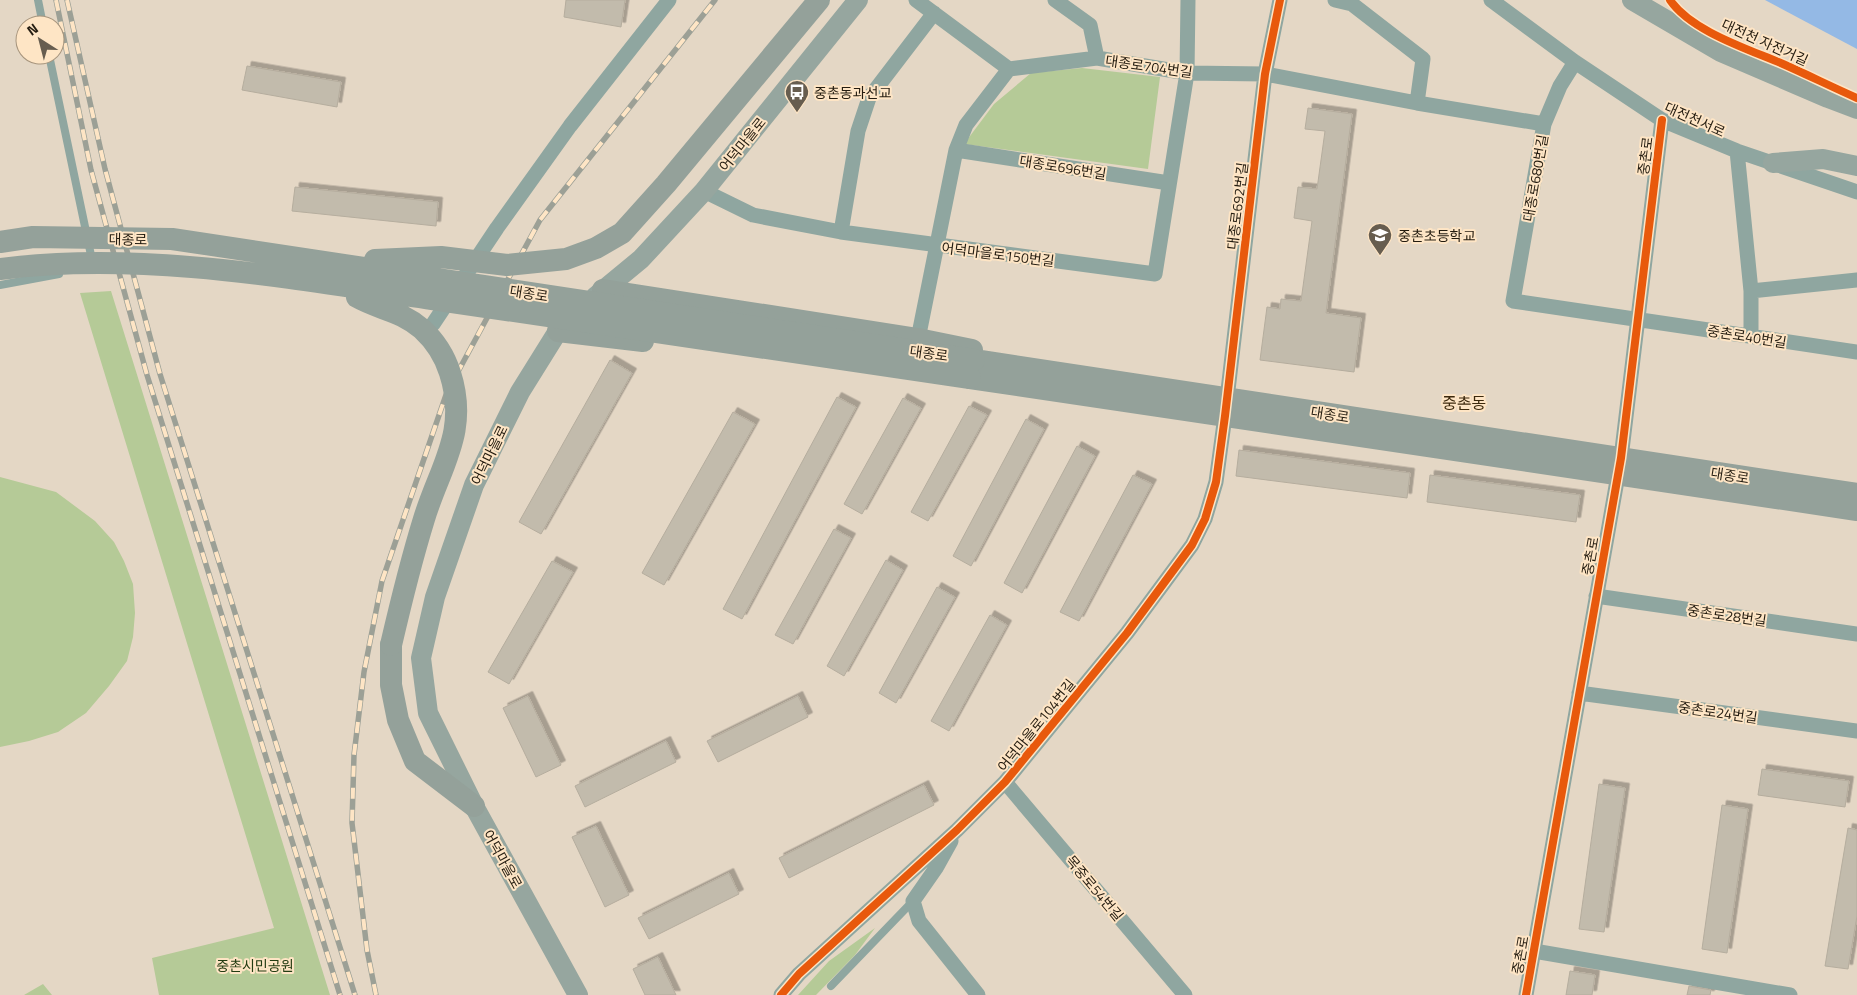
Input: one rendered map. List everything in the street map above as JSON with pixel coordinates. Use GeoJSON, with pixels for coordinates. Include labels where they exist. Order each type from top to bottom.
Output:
{"type":"FeatureCollection","features":[{"type":"Feature","properties":{"kind":"main road"},"geometry":{"type":"LineString","coordinates":[[474,806],[415,760],[398,720],[390,684],[391,645],[408,571],[427,508],[451,449],[458,416],[456,390],[448,367],[438,347],[422,329],[399,313],[362,300],[336,274],[390,258],[442,257],[507,265],[566,259],[596,248],[622,233],[654,198],[819,0]]}},
{"type":"Feature","properties":{"kind":"main road","name":"어덕마을로"},"geometry":{"type":"LineString","coordinates":[[578,995],[474,806],[428,712],[421,658],[435,597],[474,485],[520,392],[558,330],[641,259],[704,191],[858,0]]}},
{"type":"Feature","properties":{"kind":"main road"},"geometry":{"type":"LineString","coordinates":[[1633,0],[1721,52],[1857,109]]}},
{"type":"Feature","properties":{"kind":"main road"},"geometry":{"type":"LineString","coordinates":[[1774,163],[1823,159],[1857,166]]}},
{"type":"Feature","properties":{"kind":"main road","name":"대종로"},"geometry":{"type":"LineString","coordinates":[[0,242],[33,237],[172,239],[336,274],[1619,466],[1857,494]]}},
{"type":"Feature","properties":{"kind":"main road","name":"대종로"},"geometry":{"type":"LineString","coordinates":[[0,269],[40,264],[176,264],[336,274]]}},
{"type":"Feature","properties":{"kind":"main road"},"geometry":{"type":"LineString","coordinates":[[558,330],[833,362],[948,378],[983,371],[988,354],[918,339],[603,290]]}},
{"type":"Feature","properties":{"kind":"main road","name":"대종로"},"geometry":{"type":"LineString","coordinates":[[1619,466],[1857,510]]}},
{"type":"Feature","properties":{"kind":"street"},"geometry":{"type":"LineString","coordinates":[[433,324],[497,228],[570,126],[669,0]]}},
{"type":"Feature","properties":{"kind":"street"},"geometry":{"type":"LineString","coordinates":[[916,0],[1009,69],[966,125],[956,150],[918,339]]}},
{"type":"Feature","properties":{"kind":"street"},"geometry":{"type":"LineString","coordinates":[[1055,0],[1090,25],[1097,58]]}},
{"type":"Feature","properties":{"kind":"street"},"geometry":{"type":"LineString","coordinates":[[1169,183],[1187,73],[1188,0]]}},
{"type":"Feature","properties":{"kind":"street","name":"대종로692번길"},"geometry":{"type":"LineString","coordinates":[[1226,407],[1265,74],[1280,0]]}},
{"type":"Feature","properties":{"kind":"street"},"geometry":{"type":"LineString","coordinates":[[1335,0],[1352,4],[1423,59],[1417,103]]}},
{"type":"Feature","properties":{"kind":"street","name":"대전천서로"},"geometry":{"type":"LineString","coordinates":[[1491,0],[1575,62],[1662,120],[1737,151],[1857,192]]}},
{"type":"Feature","properties":{"kind":"street"},"geometry":{"type":"LineString","coordinates":[[841,232],[858,131],[869,98],[934,13]]}},
{"type":"Feature","properties":{"kind":"street","name":"대종로704번길"},"geometry":{"type":"LineString","coordinates":[[1009,69],[1097,58],[1187,73],[1265,74],[1417,103],[1544,124]]}},
{"type":"Feature","properties":{"kind":"street","name":"대종로680번길"},"geometry":{"type":"LineString","coordinates":[[1513,301],[1544,124],[1560,86],[1575,62]]}},
{"type":"Feature","properties":{"kind":"street","name":"중촌로"},"geometry":{"type":"LineString","coordinates":[[1526,995],[1619,466],[1662,120]]}},
{"type":"Feature","properties":{"kind":"street","name":"대종로696번길"},"geometry":{"type":"LineString","coordinates":[[956,150],[1169,183]]}},
{"type":"Feature","properties":{"kind":"street","name":"대전천서로"},"geometry":{"type":"LineString","coordinates":[[1737,151],[1751,290],[1751,336]]}},
{"type":"Feature","properties":{"kind":"street","name":"어덕마을로150번길"},"geometry":{"type":"LineString","coordinates":[[704,191],[754,215],[841,232],[1155,274],[1169,183]]}},
{"type":"Feature","properties":{"kind":"street"},"geometry":{"type":"LineString","coordinates":[[1751,290],[1857,280]]}},
{"type":"Feature","properties":{"kind":"street","name":"중촌로40번길"},"geometry":{"type":"LineString","coordinates":[[1513,301],[1857,352]]}},
{"type":"Feature","properties":{"kind":"street","name":"어덕마을로104번길"},"geometry":{"type":"LineString","coordinates":[[781,995],[799,974],[957,830],[1005,782],[1127,633],[1192,545],[1205,519],[1216,482],[1226,407]]}},
{"type":"Feature","properties":{"kind":"street","name":"중촌로28번길"},"geometry":{"type":"LineString","coordinates":[[1596,596],[1857,634]]}},
{"type":"Feature","properties":{"kind":"street","name":"중촌로24번길"},"geometry":{"type":"LineString","coordinates":[[1579,693],[1857,731]]}},
{"type":"Feature","properties":{"kind":"street","name":"목중로54번길"},"geometry":{"type":"LineString","coordinates":[[1005,782],[1185,995]]}},
{"type":"Feature","properties":{"kind":"street"},"geometry":{"type":"LineString","coordinates":[[957,830],[936,868],[914,901],[920,921],[978,995]]}},
{"type":"Feature","properties":{"kind":"street"},"geometry":{"type":"LineString","coordinates":[[1534,951],[1790,995]]}},
{"type":"Feature","properties":{"kind":"lane"},"geometry":{"type":"LineString","coordinates":[[38,0],[41,15]]}},
{"type":"Feature","properties":{"kind":"lane"},"geometry":{"type":"LineString","coordinates":[[0,285],[93,268],[52,65]]}},
{"type":"Feature","properties":{"kind":"lane"},"geometry":{"type":"LineString","coordinates":[[831,986],[914,901]]}},
{"type":"Feature","properties":{"kind":"green space"},"geometry":{"type":"Polygon","coordinates":[[[1082,68],[1160,77],[1148,169],[964,144],[994,104],[1031,73],[1082,68]]]}},
{"type":"Feature","properties":{"kind":"green space","name":"중촌시민공원"},"geometry":{"type":"Polygon","coordinates":[[[111,291],[330,995],[159,995],[152,958],[274,928],[80,293],[111,291]]]}},
{"type":"Feature","properties":{"kind":"green space"},"geometry":{"type":"Polygon","coordinates":[[[0,477],[56,492],[95,521],[114,542],[124,561],[133,584],[135,613],[133,637],[127,661],[86,713],[58,732],[0,747],[0,477]]]}},
{"type":"Feature","properties":{"kind":"green space"},"geometry":{"type":"Polygon","coordinates":[[[875,928],[855,955],[816,995],[798,995],[829,961],[875,928]]]}},
{"type":"Feature","properties":{"kind":"green space"},"geometry":{"type":"Polygon","coordinates":[[[43,984],[52,995],[24,995],[43,984]]]}},
{"type":"Feature","properties":{"kind":"water"},"geometry":{"type":"Polygon","coordinates":[[[1765,0],[1857,0],[1857,49],[1765,0]]]}},
{"type":"Feature","properties":{"kind":"building"},"geometry":{"type":"Polygon","coordinates":[[[566,0],[625,0],[621,27],[564,17],[566,0]]]}},
{"type":"Feature","properties":{"kind":"building"},"geometry":{"type":"Polygon","coordinates":[[[247,66],[341,82],[337,107],[242,90],[247,66]]]}},
{"type":"Feature","properties":{"kind":"building"},"geometry":{"type":"Polygon","coordinates":[[[1308,108],[1352,114],[1326,313],[1361,318],[1354,372],[1260,360],[1267,307],[1280,309],[1281,299],[1301,301],[1312,221],[1294,218],[1298,187],[1317,189],[1325,131],[1305,129],[1308,108]]]}},
{"type":"Feature","properties":{"kind":"building"},"geometry":{"type":"Polygon","coordinates":[[[295,187],[438,202],[436,226],[292,211],[295,187]]]}},
{"type":"Feature","properties":{"kind":"building"},"geometry":{"type":"Polygon","coordinates":[[[610,360],[632,373],[541,534],[519,522],[610,360]]]}},
{"type":"Feature","properties":{"kind":"building"},"geometry":{"type":"Polygon","coordinates":[[[837,397],[856,407],[742,619],[723,609],[837,397]]]}},
{"type":"Feature","properties":{"kind":"building"},"geometry":{"type":"Polygon","coordinates":[[[903,398],[921,408],[862,514],[844,504],[903,398]]]}},
{"type":"Feature","properties":{"kind":"building"},"geometry":{"type":"Polygon","coordinates":[[[969,406],[987,415],[928,521],[911,512],[969,406]]]}},
{"type":"Feature","properties":{"kind":"building"},"geometry":{"type":"Polygon","coordinates":[[[733,412],[755,424],[664,585],[642,573],[733,412]]]}},
{"type":"Feature","properties":{"kind":"building"},"geometry":{"type":"Polygon","coordinates":[[[1026,419],[1044,429],[971,566],[953,556],[1026,419]]]}},
{"type":"Feature","properties":{"kind":"building"},"geometry":{"type":"Polygon","coordinates":[[[1077,446],[1095,456],[1022,593],[1004,583],[1077,446]]]}},
{"type":"Feature","properties":{"kind":"building"},"geometry":{"type":"Polygon","coordinates":[[[1239,450],[1410,473],[1407,498],[1236,476],[1239,450]]]}},
{"type":"Feature","properties":{"kind":"building"},"geometry":{"type":"Polygon","coordinates":[[[1133,475],[1152,484],[1079,621],[1060,612],[1133,475]]]}},
{"type":"Feature","properties":{"kind":"building"},"geometry":{"type":"Polygon","coordinates":[[[1430,475],[1580,495],[1576,522],[1427,502],[1430,475]]]}},
{"type":"Feature","properties":{"kind":"building"},"geometry":{"type":"Polygon","coordinates":[[[834,529],[851,538],[793,644],[775,635],[834,529]]]}},
{"type":"Feature","properties":{"kind":"building"},"geometry":{"type":"Polygon","coordinates":[[[886,560],[903,570],[844,676],[827,666],[886,560]]]}},
{"type":"Feature","properties":{"kind":"building"},"geometry":{"type":"Polygon","coordinates":[[[552,561],[573,572],[509,684],[488,672],[552,561]]]}},
{"type":"Feature","properties":{"kind":"building"},"geometry":{"type":"Polygon","coordinates":[[[937,587],[955,597],[896,703],[879,693],[937,587]]]}},
{"type":"Feature","properties":{"kind":"building"},"geometry":{"type":"Polygon","coordinates":[[[990,615],[1007,625],[949,731],[931,721],[990,615]]]}},
{"type":"Feature","properties":{"kind":"building"},"geometry":{"type":"Polygon","coordinates":[[[528,696],[561,765],[536,777],[503,708],[528,696]]]}},
{"type":"Feature","properties":{"kind":"building"},"geometry":{"type":"Polygon","coordinates":[[[798,696],[808,717],[718,762],[707,741],[798,696]]]}},
{"type":"Feature","properties":{"kind":"building"},"geometry":{"type":"Polygon","coordinates":[[[666,741],[676,762],[585,807],[575,786],[666,741]]]}},
{"type":"Feature","properties":{"kind":"building"},"geometry":{"type":"Polygon","coordinates":[[[1762,769],[1849,781],[1845,807],[1758,795],[1762,769]]]}},
{"type":"Feature","properties":{"kind":"building"},"geometry":{"type":"Polygon","coordinates":[[[1599,784],[1625,788],[1604,932],[1579,929],[1599,784]]]}},
{"type":"Feature","properties":{"kind":"building"},"geometry":{"type":"Polygon","coordinates":[[[924,785],[934,805],[789,878],[779,858],[924,785]]]}},
{"type":"Feature","properties":{"kind":"building"},"geometry":{"type":"Polygon","coordinates":[[[1722,805],[1748,809],[1727,953],[1702,949],[1722,805]]]}},
{"type":"Feature","properties":{"kind":"building"},"geometry":{"type":"Polygon","coordinates":[[[596,826],[629,895],[605,907],[572,837],[596,826]]]}},
{"type":"Feature","properties":{"kind":"building"},"geometry":{"type":"Polygon","coordinates":[[[1848,828],[1857,830],[1857,916],[1848,969],[1825,966],[1848,828]]]}},
{"type":"Feature","properties":{"kind":"building"},"geometry":{"type":"Polygon","coordinates":[[[729,873],[739,894],[649,939],[638,918],[729,873]]]}},
{"type":"Feature","properties":{"kind":"building"},"geometry":{"type":"Polygon","coordinates":[[[658,957],[676,995],[645,995],[633,969],[658,957]]]}},
{"type":"Feature","properties":{"kind":"building"},"geometry":{"type":"Polygon","coordinates":[[[1570,971],[1595,975],[1592,995],[1566,995],[1570,971]]]}},
{"type":"Feature","properties":{"kind":"building"},"geometry":{"type":"Polygon","coordinates":[[[1689,986],[1711,990],[1710,995],[1687,995],[1689,986]]]}},
{"type":"Feature","properties":{"kind":"railway"},"geometry":{"type":"LineString","coordinates":[[56,0],[91,170],[147,375],[340,995]]}},
{"type":"Feature","properties":{"kind":"railway"},"geometry":{"type":"LineString","coordinates":[[67,0],[105,169],[160,374],[355,995]]}},
{"type":"Feature","properties":{"kind":"railway"},"geometry":{"type":"LineString","coordinates":[[376,995],[367,950],[352,823],[354,755],[364,672],[382,581],[447,392],[540,220],[715,0]]}},
{"type":"Feature","properties":{"kind":"cycle path"},"geometry":{"type":"LineString","coordinates":[[781,995],[799,974],[957,830],[1005,782],[1127,633],[1192,545],[1205,519],[1216,482],[1265,74],[1280,0]]}},
{"type":"Feature","properties":{"kind":"cycle path","name":"대전천 자전거길"},"geometry":{"type":"LineString","coordinates":[[1670,0],[1679,11],[1692,21],[1721,38],[1857,98]]}},
{"type":"Feature","properties":{"kind":"cycle path"},"geometry":{"type":"LineString","coordinates":[[1526,995],[1621,458],[1662,120]]}},
{"type":"Feature","properties":{"kind":"place","name":"중촌동과선교"},"geometry":{"type":"Point","coordinates":[797,113]}},
{"type":"Feature","properties":{"kind":"place","name":"중촌초등학교"},"geometry":{"type":"Point","coordinates":[1380,256]}},
{"type":"Feature","properties":{"kind":"district","name":"중촌동"},"geometry":{"type":"Point","coordinates":[1464,403]}}]}
